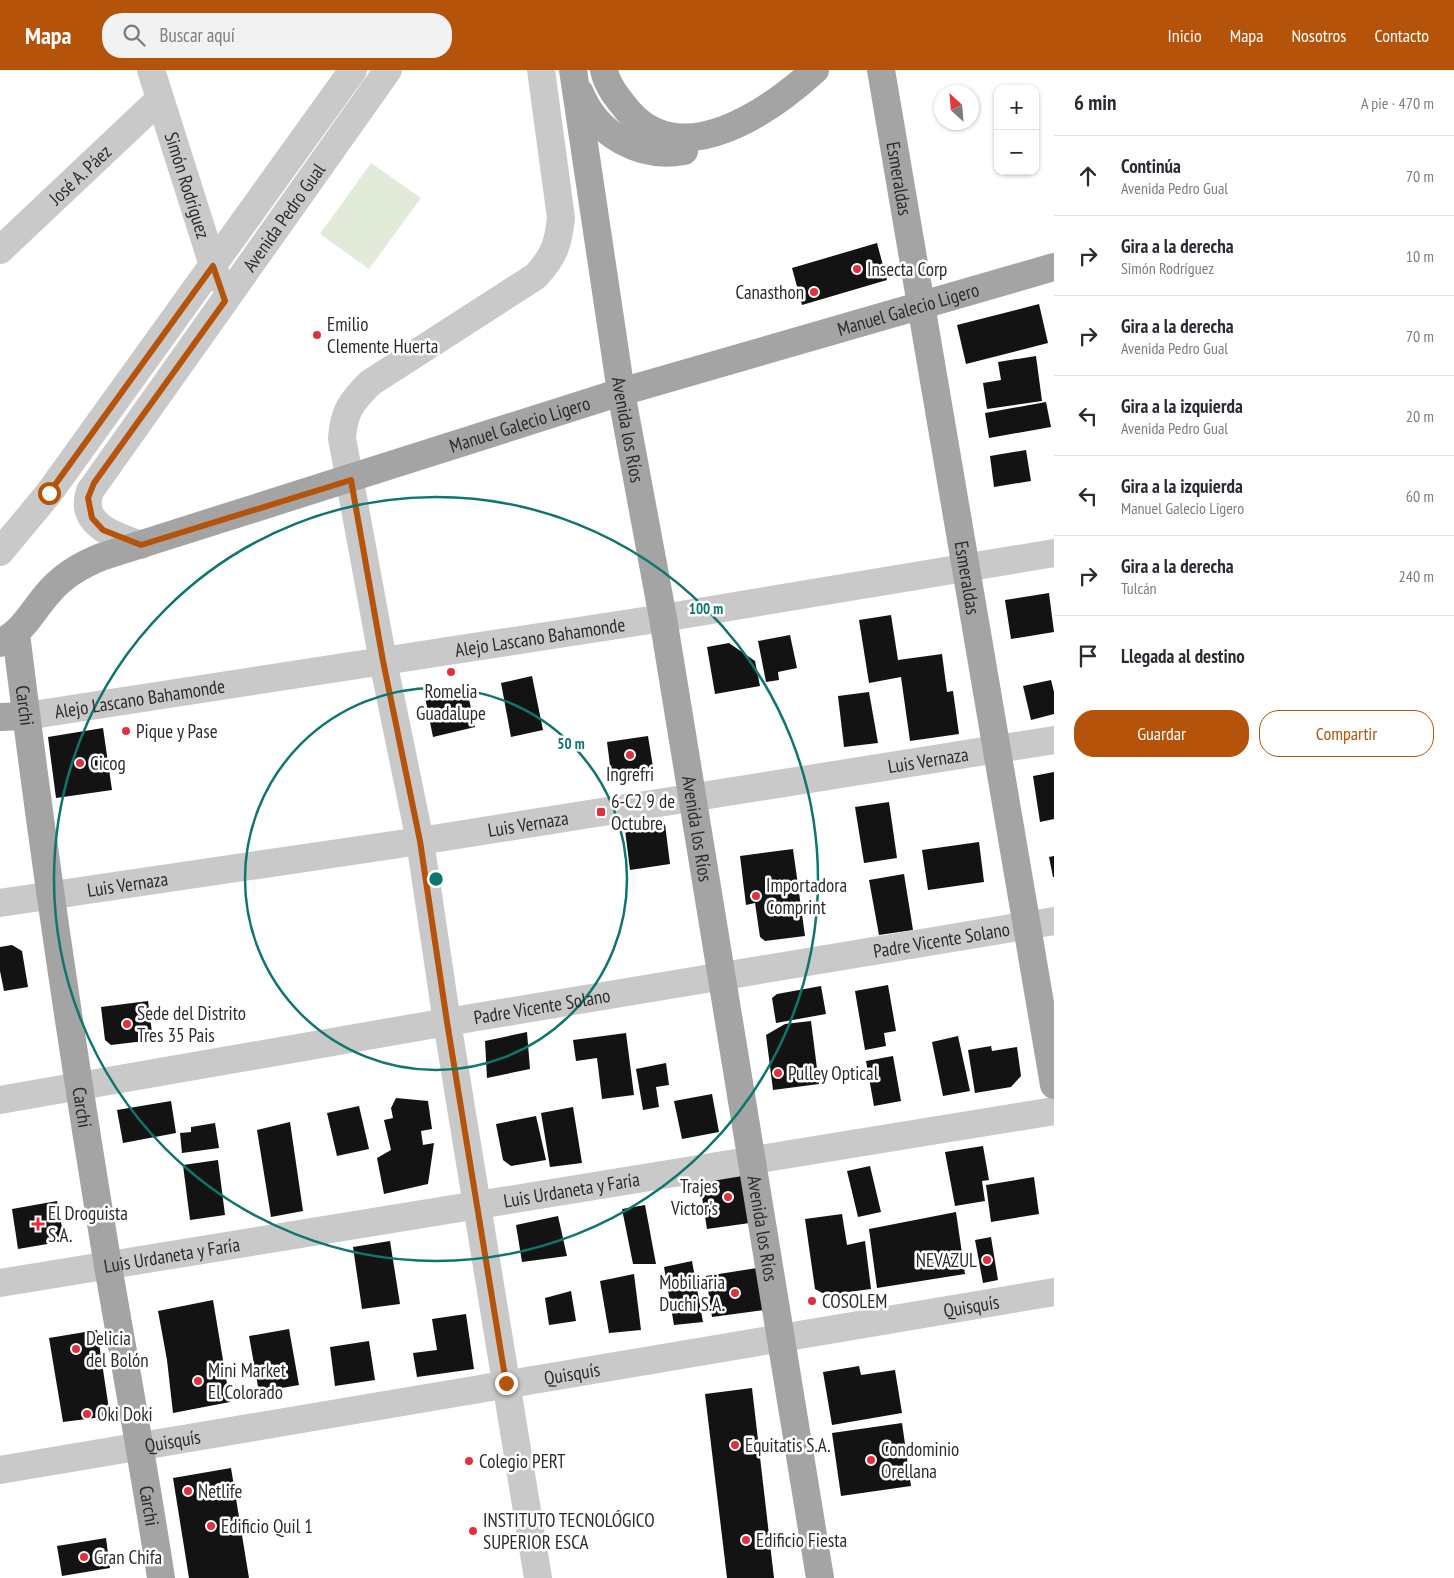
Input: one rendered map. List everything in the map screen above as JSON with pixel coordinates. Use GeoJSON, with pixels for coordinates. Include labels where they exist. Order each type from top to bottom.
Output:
{"type":"FeatureCollection","features":[{"type":"Feature","properties":{"kind":"main road"},"geometry":{"type":"LineString","coordinates":[[604,70],[615,95],[645,128],[658,135],[674,139],[689,138],[745,122]]}},
{"type":"Feature","properties":{"kind":"main road"},"geometry":{"type":"LineString","coordinates":[[574,74],[592,116],[605,130],[621,141],[637,148],[669,154],[686,151],[717,139],[797,86],[815,70]]}},
{"type":"Feature","properties":{"kind":"main road","name":"Esmeraldas"},"geometry":{"type":"LineString","coordinates":[[881,70],[1054,1084]]}},
{"type":"Feature","properties":{"kind":"main road","name":"Avenida los Ríos"},"geometry":{"type":"LineString","coordinates":[[574,74],[621,392],[663,618],[820,1578]]}},
{"type":"Feature","properties":{"kind":"main road","name":"Manuel Galecio Ligero"},"geometry":{"type":"LineString","coordinates":[[8,639],[66,575],[87,563],[621,392],[1054,267]]}},
{"type":"Feature","properties":{"kind":"main road","name":"Carchi"},"geometry":{"type":"LineString","coordinates":[[8,639],[13,716],[50,896],[108,1265],[141,1447],[161,1578]]}},
{"type":"Feature","properties":{"kind":"street","name":"Simón Rodríguez"},"geometry":{"type":"LineString","coordinates":[[151,70],[225,301]]}},
{"type":"Feature","properties":{"kind":"street","name":"Avenida Pedro Gual"},"geometry":{"type":"LineString","coordinates":[[141,545],[110,533],[97,525],[89,512],[88,498],[94,483],[388,70]]}},
{"type":"Feature","properties":{"kind":"street"},"geometry":{"type":"LineString","coordinates":[[538,1578],[476,1205],[420,841],[383,661],[342,438],[344,416],[354,399],[370,383],[536,276],[551,258],[559,239],[561,218],[541,70]]}},
{"type":"Feature","properties":{"kind":"street","name":"Avenida Pedro Gual"},"geometry":{"type":"LineString","coordinates":[[0,552],[49,493],[213,266],[349,72]]}},
{"type":"Feature","properties":{"kind":"street","name":"José A. Páez"},"geometry":{"type":"LineString","coordinates":[[0,250],[160,99]]}},
{"type":"Feature","properties":{"kind":"street","name":"Alejo Lascano Bahamonde"},"geometry":{"type":"LineString","coordinates":[[13,716],[663,618],[1054,553]]}},
{"type":"Feature","properties":{"kind":"street","name":"Luis Vernaza"},"geometry":{"type":"LineString","coordinates":[[0,903],[420,841],[1054,740]]}},
{"type":"Feature","properties":{"kind":"street","name":"Padre Vicente Solano"},"geometry":{"type":"LineString","coordinates":[[0,1100],[447,1022],[1054,922]]}},
{"type":"Feature","properties":{"kind":"street","name":"Luis Urdaneta y Faría"},"geometry":{"type":"LineString","coordinates":[[0,1283],[1054,1111]]}},
{"type":"Feature","properties":{"kind":"street","name":"Quisquís"},"geometry":{"type":"LineString","coordinates":[[0,1470],[506,1383],[1054,1292]]}},
{"type":"Feature","properties":{"kind":"green space"},"geometry":{"type":"Polygon","coordinates":[[[371,163],[421,198],[369,269],[320,234],[371,163]]]}},
{"type":"Feature","properties":{"kind":"building"},"geometry":{"type":"Polygon","coordinates":[[[877,243],[887,280],[802,305],[792,268],[877,243]]]}},
{"type":"Feature","properties":{"kind":"building"},"geometry":{"type":"Polygon","coordinates":[[[1039,304],[1048,343],[966,364],[957,325],[1039,304]]]}},
{"type":"Feature","properties":{"kind":"building"},"geometry":{"type":"Polygon","coordinates":[[[1036,356],[1042,401],[987,409],[983,383],[1001,380],[998,362],[1036,356]]]}},
{"type":"Feature","properties":{"kind":"building"},"geometry":{"type":"Polygon","coordinates":[[[1046,402],[1051,427],[989,438],[985,413],[1046,402]]]}},
{"type":"Feature","properties":{"kind":"building"},"geometry":{"type":"Polygon","coordinates":[[[1026,450],[1031,481],[994,487],[990,456],[1026,450]]]}},
{"type":"Feature","properties":{"kind":"building"},"geometry":{"type":"Polygon","coordinates":[[[1049,593],[1054,632],[1011,639],[1005,600],[1049,593]]]}},
{"type":"Feature","properties":{"kind":"building"},"geometry":{"type":"Polygon","coordinates":[[[891,615],[898,660],[942,654],[947,692],[953,691],[959,734],[910,741],[901,677],[869,683],[859,620],[891,615]]]}},
{"type":"Feature","properties":{"kind":"building"},"geometry":{"type":"Polygon","coordinates":[[[790,635],[797,668],[778,672],[779,680],[766,682],[758,641],[790,635]]]}},
{"type":"Feature","properties":{"kind":"building"},"geometry":{"type":"Polygon","coordinates":[[[729,643],[755,661],[760,686],[715,694],[707,647],[729,643]]]}},
{"type":"Feature","properties":{"kind":"building"},"geometry":{"type":"Polygon","coordinates":[[[532,676],[543,730],[511,737],[501,683],[532,676]]]}},
{"type":"Feature","properties":{"kind":"building"},"geometry":{"type":"Polygon","coordinates":[[[1051,680],[1054,692],[1054,714],[1031,720],[1023,686],[1051,680]]]}},
{"type":"Feature","properties":{"kind":"building"},"geometry":{"type":"Polygon","coordinates":[[[466,685],[475,727],[433,737],[424,692],[466,685]]]}},
{"type":"Feature","properties":{"kind":"building"},"geometry":{"type":"Polygon","coordinates":[[[869,692],[878,743],[844,747],[838,696],[869,692]]]}},
{"type":"Feature","properties":{"kind":"building","name":"Cicog"},"geometry":{"type":"Polygon","coordinates":[[[103,728],[112,790],[56,798],[48,737],[103,728]]]}},
{"type":"Feature","properties":{"kind":"building","name":"Ingrefri"},"geometry":{"type":"Polygon","coordinates":[[[648,736],[653,767],[611,773],[607,742],[648,736]]]}},
{"type":"Feature","properties":{"kind":"building"},"geometry":{"type":"Polygon","coordinates":[[[1054,772],[1054,819],[1040,822],[1033,776],[1054,772]]]}},
{"type":"Feature","properties":{"kind":"building"},"geometry":{"type":"Polygon","coordinates":[[[889,802],[897,858],[864,863],[855,807],[889,802]]]}},
{"type":"Feature","properties":{"kind":"building"},"geometry":{"type":"Polygon","coordinates":[[[665,824],[670,864],[630,870],[625,830],[665,824]]]}},
{"type":"Feature","properties":{"kind":"building"},"geometry":{"type":"Polygon","coordinates":[[[979,842],[984,882],[928,890],[922,850],[979,842]]]}},
{"type":"Feature","properties":{"kind":"building"},"geometry":{"type":"Polygon","coordinates":[[[793,849],[805,936],[765,941],[760,937],[755,903],[746,905],[740,856],[793,849]]]}},
{"type":"Feature","properties":{"kind":"building"},"geometry":{"type":"Polygon","coordinates":[[[1054,856],[1054,877],[1053,877],[1049,857],[1054,856]]]}},
{"type":"Feature","properties":{"kind":"building"},"geometry":{"type":"Polygon","coordinates":[[[904,874],[913,930],[879,935],[869,880],[904,874]]]}},
{"type":"Feature","properties":{"kind":"building"},"geometry":{"type":"Polygon","coordinates":[[[12,945],[22,951],[28,987],[4,991],[0,971],[0,947],[12,945]]]}},
{"type":"Feature","properties":{"kind":"building"},"geometry":{"type":"Polygon","coordinates":[[[888,985],[896,1031],[884,1033],[886,1046],[865,1050],[855,991],[888,985]]]}},
{"type":"Feature","properties":{"kind":"building"},"geometry":{"type":"Polygon","coordinates":[[[821,986],[826,1014],[776,1023],[772,998],[777,994],[821,986]]]}},
{"type":"Feature","properties":{"kind":"building","name":"Sede del Distrito Tres 35 Pais"},"geometry":{"type":"Polygon","coordinates":[[[148,1001],[153,1040],[111,1045],[105,1040],[101,1007],[148,1001]]]}},
{"type":"Feature","properties":{"kind":"building"},"geometry":{"type":"Polygon","coordinates":[[[811,1021],[819,1084],[773,1090],[766,1035],[785,1024],[811,1021]]]}},
{"type":"Feature","properties":{"kind":"building"},"geometry":{"type":"Polygon","coordinates":[[[527,1032],[530,1069],[487,1078],[485,1041],[527,1032]]]}},
{"type":"Feature","properties":{"kind":"building"},"geometry":{"type":"Polygon","coordinates":[[[626,1033],[634,1095],[602,1099],[597,1058],[576,1061],[573,1040],[626,1033]]]}},
{"type":"Feature","properties":{"kind":"building"},"geometry":{"type":"Polygon","coordinates":[[[958,1036],[970,1091],[943,1096],[932,1042],[958,1036]]]}},
{"type":"Feature","properties":{"kind":"building"},"geometry":{"type":"Polygon","coordinates":[[[991,1046],[992,1051],[1017,1047],[1021,1076],[1011,1087],[975,1093],[968,1050],[991,1046]]]}},
{"type":"Feature","properties":{"kind":"building"},"geometry":{"type":"Polygon","coordinates":[[[893,1056],[901,1101],[874,1106],[866,1061],[893,1056]]]}},
{"type":"Feature","properties":{"kind":"building"},"geometry":{"type":"Polygon","coordinates":[[[666,1063],[669,1085],[656,1087],[659,1107],[643,1110],[636,1069],[666,1063]]]}},
{"type":"Feature","properties":{"kind":"building"},"geometry":{"type":"Polygon","coordinates":[[[712,1094],[719,1132],[682,1139],[674,1101],[712,1094]]]}},
{"type":"Feature","properties":{"kind":"building"},"geometry":{"type":"Polygon","coordinates":[[[396,1098],[428,1101],[432,1129],[421,1131],[423,1145],[434,1143],[428,1184],[384,1194],[377,1158],[391,1150],[384,1120],[393,1118],[391,1108],[396,1098]]]}},
{"type":"Feature","properties":{"kind":"building"},"geometry":{"type":"Polygon","coordinates":[[[171,1101],[176,1133],[123,1143],[117,1110],[171,1101]]]}},
{"type":"Feature","properties":{"kind":"building"},"geometry":{"type":"Polygon","coordinates":[[[359,1106],[369,1149],[337,1156],[327,1113],[359,1106]]]}},
{"type":"Feature","properties":{"kind":"building"},"geometry":{"type":"Polygon","coordinates":[[[573,1107],[582,1163],[550,1167],[541,1113],[573,1107]]]}},
{"type":"Feature","properties":{"kind":"building"},"geometry":{"type":"Polygon","coordinates":[[[536,1116],[546,1160],[511,1166],[503,1160],[496,1124],[536,1116]]]}},
{"type":"Feature","properties":{"kind":"building"},"geometry":{"type":"Polygon","coordinates":[[[290,1122],[303,1211],[271,1217],[257,1130],[290,1122]]]}},
{"type":"Feature","properties":{"kind":"building"},"geometry":{"type":"Polygon","coordinates":[[[215,1123],[219,1148],[182,1153],[180,1133],[191,1132],[191,1127],[215,1123]]]}},
{"type":"Feature","properties":{"kind":"building"},"geometry":{"type":"Polygon","coordinates":[[[983,1146],[989,1180],[982,1181],[985,1201],[955,1206],[945,1152],[983,1146]]]}},
{"type":"Feature","properties":{"kind":"building"},"geometry":{"type":"Polygon","coordinates":[[[218,1160],[225,1215],[190,1220],[183,1165],[218,1160]]]}},
{"type":"Feature","properties":{"kind":"building"},"geometry":{"type":"Polygon","coordinates":[[[870,1166],[881,1212],[858,1217],[847,1171],[870,1166]]]}},
{"type":"Feature","properties":{"kind":"building"},"geometry":{"type":"Polygon","coordinates":[[[749,1170],[757,1222],[707,1229],[699,1178],[749,1170]]]}},
{"type":"Feature","properties":{"kind":"building"},"geometry":{"type":"Polygon","coordinates":[[[1034,1177],[1039,1214],[991,1222],[986,1185],[1034,1177]]]}},
{"type":"Feature","properties":{"kind":"building","name":"El Droguista S.A."},"geometry":{"type":"Polygon","coordinates":[[[57,1201],[64,1238],[59,1242],[18,1249],[12,1209],[57,1201]]]}},
{"type":"Feature","properties":{"kind":"building"},"geometry":{"type":"Polygon","coordinates":[[[645,1205],[656,1264],[633,1264],[622,1209],[645,1205]]]}},
{"type":"Feature","properties":{"kind":"building"},"geometry":{"type":"Polygon","coordinates":[[[956,1212],[965,1274],[877,1288],[869,1229],[956,1212]]]}},
{"type":"Feature","properties":{"kind":"building"},"geometry":{"type":"Polygon","coordinates":[[[842,1214],[847,1245],[865,1241],[871,1289],[826,1295],[815,1289],[805,1219],[842,1214]]]}},
{"type":"Feature","properties":{"kind":"building"},"geometry":{"type":"Polygon","coordinates":[[[558,1216],[567,1256],[522,1262],[516,1225],[558,1216]]]}},
{"type":"Feature","properties":{"kind":"building","name":"NEVAZUL"},"geometry":{"type":"Polygon","coordinates":[[[991,1237],[998,1280],[983,1283],[975,1240],[991,1237]]]}},
{"type":"Feature","properties":{"kind":"building"},"geometry":{"type":"Polygon","coordinates":[[[390,1241],[400,1304],[362,1309],[353,1247],[390,1241]]]}},
{"type":"Feature","properties":{"kind":"building"},"geometry":{"type":"Polygon","coordinates":[[[692,1261],[703,1322],[674,1325],[664,1267],[692,1261]]]}},
{"type":"Feature","properties":{"kind":"building","name":"Mobiliaria Duchi S.A."},"geometry":{"type":"Polygon","coordinates":[[[757,1268],[764,1310],[712,1317],[706,1276],[757,1268]]]}},
{"type":"Feature","properties":{"kind":"building"},"geometry":{"type":"Polygon","coordinates":[[[634,1274],[641,1330],[609,1333],[600,1281],[634,1274]]]}},
{"type":"Feature","properties":{"kind":"building"},"geometry":{"type":"Polygon","coordinates":[[[571,1291],[576,1321],[549,1325],[545,1298],[571,1291]]]}},
{"type":"Feature","properties":{"kind":"building"},"geometry":{"type":"Polygon","coordinates":[[[213,1300],[230,1402],[173,1413],[167,1360],[158,1311],[213,1300]]]}},
{"type":"Feature","properties":{"kind":"building"},"geometry":{"type":"Polygon","coordinates":[[[466,1314],[474,1369],[417,1377],[413,1353],[437,1350],[432,1319],[466,1314]]]}},
{"type":"Feature","properties":{"kind":"building"},"geometry":{"type":"Polygon","coordinates":[[[289,1329],[299,1385],[259,1392],[249,1336],[289,1329]]]}},
{"type":"Feature","properties":{"kind":"building"},"geometry":{"type":"Polygon","coordinates":[[[97,1330],[110,1416],[63,1422],[49,1338],[97,1330]]]}},
{"type":"Feature","properties":{"kind":"building"},"geometry":{"type":"Polygon","coordinates":[[[369,1341],[375,1380],[335,1386],[330,1347],[369,1341]]]}},
{"type":"Feature","properties":{"kind":"building"},"geometry":{"type":"Polygon","coordinates":[[[859,1366],[861,1375],[895,1370],[902,1413],[832,1425],[823,1372],[859,1366]]]}},
{"type":"Feature","properties":{"kind":"building"},"geometry":{"type":"Polygon","coordinates":[[[752,1388],[774,1578],[727,1578],[705,1394],[752,1388]]]}},
{"type":"Feature","properties":{"kind":"building","name":"Condominio Orellana"},"geometry":{"type":"Polygon","coordinates":[[[902,1423],[911,1486],[841,1496],[832,1433],[902,1423]]]}},
{"type":"Feature","properties":{"kind":"building","name":"Edificio Quil 1"},"geometry":{"type":"Polygon","coordinates":[[[231,1468],[249,1578],[189,1578],[173,1478],[231,1468]]]}},
{"type":"Feature","properties":{"kind":"building","name":"Gran Chifa"},"geometry":{"type":"Polygon","coordinates":[[[106,1538],[110,1568],[62,1576],[57,1546],[106,1538]]]}},
{"type":"Feature","properties":{"kind":"place","name":"Insecta Corp"},"geometry":{"type":"Point","coordinates":[857,269]}},
{"type":"Feature","properties":{"kind":"place","name":"Canasthon"},"geometry":{"type":"Point","coordinates":[814,292]}},
{"type":"Feature","properties":{"kind":"place","name":"Emilio Clemente Huerta"},"geometry":{"type":"Point","coordinates":[317,335]}},
{"type":"Feature","properties":{"kind":"place","name":"Romelia Guadalupe"},"geometry":{"type":"Point","coordinates":[451,672]}},
{"type":"Feature","properties":{"kind":"place","name":"Pique y Pase"},"geometry":{"type":"Point","coordinates":[126,731]}},
{"type":"Feature","properties":{"kind":"place","name":"Ingrefri"},"geometry":{"type":"Point","coordinates":[630,755]}},
{"type":"Feature","properties":{"kind":"place","name":"Cicog"},"geometry":{"type":"Point","coordinates":[80,763]}},
{"type":"Feature","properties":{"kind":"place","name":"6-C2 9 de Octubre"},"geometry":{"type":"Point","coordinates":[601,812]}},
{"type":"Feature","properties":{"kind":"place","name":"Importadora Comprint"},"geometry":{"type":"Point","coordinates":[756,896]}},
{"type":"Feature","properties":{"kind":"place","name":"Sede del Distrito Tres 35 Pais"},"geometry":{"type":"Point","coordinates":[127,1024]}},
{"type":"Feature","properties":{"kind":"place","name":"Pulley Optical"},"geometry":{"type":"Point","coordinates":[778,1073]}},
{"type":"Feature","properties":{"kind":"place","name":"Trajes Victor's"},"geometry":{"type":"Point","coordinates":[728,1197]}},
{"type":"Feature","properties":{"kind":"place","name":"El Droguista S.A."},"geometry":{"type":"Point","coordinates":[38,1224]}},
{"type":"Feature","properties":{"kind":"place","name":"NEVAZUL"},"geometry":{"type":"Point","coordinates":[987,1260]}},
{"type":"Feature","properties":{"kind":"place","name":"Mobiliaria Duchi S.A."},"geometry":{"type":"Point","coordinates":[735,1293]}},
{"type":"Feature","properties":{"kind":"place","name":"COSOLEM"},"geometry":{"type":"Point","coordinates":[812,1301]}},
{"type":"Feature","properties":{"kind":"place","name":"Delicia del Bolón"},"geometry":{"type":"Point","coordinates":[76,1349]}},
{"type":"Feature","properties":{"kind":"place","name":"Mini Market El Colorado"},"geometry":{"type":"Point","coordinates":[198,1381]}},
{"type":"Feature","properties":{"kind":"place","name":"Oki Doki"},"geometry":{"type":"Point","coordinates":[87,1414]}},
{"type":"Feature","properties":{"kind":"place","name":"Equitatis S.A."},"geometry":{"type":"Point","coordinates":[735,1445]}},
{"type":"Feature","properties":{"kind":"place","name":"Condominio Orellana"},"geometry":{"type":"Point","coordinates":[871,1460]}},
{"type":"Feature","properties":{"kind":"place","name":"Colegio PERT"},"geometry":{"type":"Point","coordinates":[469,1461]}},
{"type":"Feature","properties":{"kind":"place","name":"Netlife"},"geometry":{"type":"Point","coordinates":[188,1491]}},
{"type":"Feature","properties":{"kind":"place","name":"Edificio Quil 1"},"geometry":{"type":"Point","coordinates":[211,1526]}},
{"type":"Feature","properties":{"kind":"place","name":"INSTITUTO TECNOLÓGICO SUPERIOR ESCA"},"geometry":{"type":"Point","coordinates":[473,1531]}},
{"type":"Feature","properties":{"kind":"place","name":"Edificio Fiesta"},"geometry":{"type":"Point","coordinates":[746,1540]}},
{"type":"Feature","properties":{"kind":"place","name":"Gran Chifa"},"geometry":{"type":"Point","coordinates":[84,1557]}},
{"type":"Feature","properties":{"kind":"route"},"geometry":{"type":"LineString","coordinates":[[49,493],[213,266],[225,301],[94,483],[88,498],[89,512],[97,525],[103,530],[141,545],[351,480],[383,661],[420,841],[476,1205],[506,1383]]}}]}
